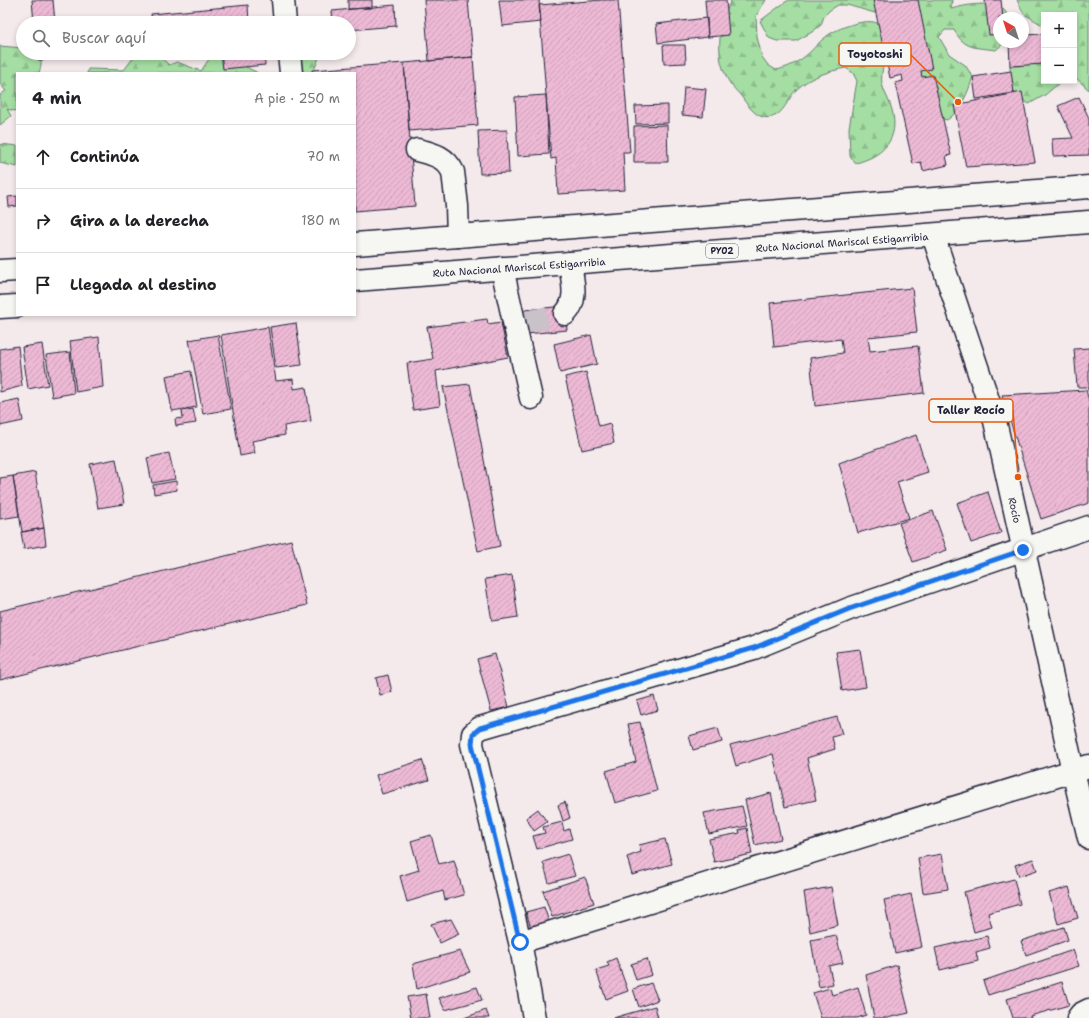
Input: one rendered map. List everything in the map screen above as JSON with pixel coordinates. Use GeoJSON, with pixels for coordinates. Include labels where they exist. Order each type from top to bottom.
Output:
{"type":"FeatureCollection","features":[{"type":"Feature","properties":{"kind":"main road"},"geometry":{"type":"LineString","coordinates":[[283,0],[285,16]]}},
{"type":"Feature","properties":{"kind":"main road"},"geometry":{"type":"LineString","coordinates":[[289,60],[290,72]]}},
{"type":"Feature","properties":{"kind":"main road"},"geometry":{"type":"LineString","coordinates":[[417,150],[438,155],[453,172],[457,206],[458,236]]}},
{"type":"Feature","properties":{"kind":"main road"},"geometry":{"type":"LineString","coordinates":[[356,244],[1089,187]]}},
{"type":"Feature","properties":{"kind":"main road","name":"Ruta Nacional Mariscal Estigarribia"},"geometry":{"type":"LineString","coordinates":[[356,280],[1089,222]]}},
{"type":"Feature","properties":{"kind":"main road","name":"Rocío"},"geometry":{"type":"LineString","coordinates":[[933,235],[995,421],[1023,550],[1081,768],[1089,838]]}},
{"type":"Feature","properties":{"kind":"main road"},"geometry":{"type":"LineString","coordinates":[[565,314],[571,308],[574,298],[570,263]]}},
{"type":"Feature","properties":{"kind":"main road"},"geometry":{"type":"LineString","coordinates":[[502,268],[520,320],[532,398]]}},
{"type":"Feature","properties":{"kind":"main road"},"geometry":{"type":"LineString","coordinates":[[0,271],[16,270]]}},
{"type":"Feature","properties":{"kind":"main road"},"geometry":{"type":"LineString","coordinates":[[0,307],[16,306]]}},
{"type":"Feature","properties":{"kind":"main road"},"geometry":{"type":"LineString","coordinates":[[534,1018],[520,942],[472,744],[473,734],[480,728],[754,648],[849,609],[1089,527]]}},
{"type":"Feature","properties":{"kind":"main road"},"geometry":{"type":"LineString","coordinates":[[520,942],[1081,768]]}},
{"type":"Feature","properties":{"kind":"main road"},"geometry":{"type":"LineString","coordinates":[[1078,1018],[1081,1014],[1089,1010]]}},
{"type":"Feature","properties":{"kind":"green space"},"geometry":{"type":"Polygon","coordinates":[[[731,0],[766,0],[756,16],[757,37],[762,57],[768,65],[776,70],[785,68],[798,61],[827,36],[844,27],[859,23],[872,22],[878,23],[885,28],[887,45],[882,74],[882,84],[891,107],[894,120],[894,130],[887,145],[874,156],[856,163],[850,156],[849,128],[857,81],[853,73],[846,68],[826,73],[801,85],[793,93],[780,113],[772,117],[762,117],[754,112],[729,82],[721,60],[721,33],[731,0]]]}},
{"type":"Feature","properties":{"kind":"green space"},"geometry":{"type":"Polygon","coordinates":[[[789,0],[886,0],[883,12],[875,13],[847,5],[838,5],[824,16],[821,25],[796,41],[777,41],[769,38],[760,21],[789,0]]]}},
{"type":"Feature","properties":{"kind":"green space"},"geometry":{"type":"Polygon","coordinates":[[[913,0],[952,0],[951,9],[986,4],[999,7],[1006,12],[993,12],[993,48],[998,48],[996,50],[977,48],[967,44],[962,41],[954,30],[945,30],[939,37],[949,54],[965,65],[973,77],[960,106],[947,120],[937,117],[920,106],[921,71],[929,55],[913,33],[913,0]]]}},
{"type":"Feature","properties":{"kind":"green space"},"geometry":{"type":"Polygon","coordinates":[[[1017,0],[1089,0],[1089,90],[1077,79],[1077,12],[1041,12],[1041,24],[1029,17],[1029,12],[1023,12],[1017,0]]]}},
{"type":"Feature","properties":{"kind":"green space"},"geometry":{"type":"Polygon","coordinates":[[[1041,42],[1041,84],[1058,84],[1045,95],[1029,104],[1012,89],[1010,80],[1010,66],[1041,42]]]}},
{"type":"Feature","properties":{"kind":"green space"},"geometry":{"type":"Polygon","coordinates":[[[0,46],[16,47],[16,60],[41,60],[39,72],[16,72],[16,110],[7,109],[11,116],[0,125],[0,95],[6,91],[0,84],[0,46]]]}},
{"type":"Feature","properties":{"kind":"green space"},"geometry":{"type":"Polygon","coordinates":[[[132,60],[164,60],[169,65],[177,62],[201,71],[208,60],[229,60],[256,72],[87,72],[88,69],[124,70],[132,60]]]}},
{"type":"Feature","properties":{"kind":"green space"},"geometry":{"type":"Polygon","coordinates":[[[292,60],[318,60],[313,72],[290,72],[292,60]]]}},
{"type":"Feature","properties":{"kind":"green space"},"geometry":{"type":"Polygon","coordinates":[[[0,145],[16,146],[16,167],[0,163],[0,145]]]}},
{"type":"Feature","properties":{"kind":"building"},"geometry":{"type":"Polygon","coordinates":[[[32,0],[53,0],[54,16],[33,16],[32,0]]]}},
{"type":"Feature","properties":{"kind":"building"},"geometry":{"type":"Polygon","coordinates":[[[348,0],[372,0],[372,8],[348,9],[348,0]]]}},
{"type":"Feature","properties":{"kind":"building"},"geometry":{"type":"Polygon","coordinates":[[[424,0],[468,0],[473,57],[429,61],[424,0]]]}},
{"type":"Feature","properties":{"kind":"building"},"geometry":{"type":"Polygon","coordinates":[[[499,0],[539,0],[541,22],[502,26],[499,0]]]}},
{"type":"Feature","properties":{"kind":"building"},"geometry":{"type":"Polygon","coordinates":[[[618,0],[630,152],[623,152],[625,190],[558,194],[556,158],[551,159],[539,5],[618,0]]]}},
{"type":"Feature","properties":{"kind":"building"},"geometry":{"type":"Polygon","coordinates":[[[705,0],[726,0],[729,35],[708,37],[705,0]]]}},
{"type":"Feature","properties":{"kind":"building"},"geometry":{"type":"Polygon","coordinates":[[[873,0],[918,0],[932,69],[921,71],[922,77],[933,75],[951,155],[946,156],[948,165],[923,171],[921,162],[913,164],[895,83],[903,81],[902,75],[890,78],[873,0]]]}},
{"type":"Feature","properties":{"kind":"building"},"geometry":{"type":"Polygon","coordinates":[[[985,0],[1001,0],[1002,12],[993,12],[993,35],[989,35],[985,0]]]}},
{"type":"Feature","properties":{"kind":"building"},"geometry":{"type":"Polygon","coordinates":[[[248,5],[249,16],[151,16],[151,14],[248,5]]]}},
{"type":"Feature","properties":{"kind":"building"},"geometry":{"type":"Polygon","coordinates":[[[395,5],[396,26],[356,29],[356,16],[332,16],[332,11],[395,5]]]}},
{"type":"Feature","properties":{"kind":"building"},"geometry":{"type":"Polygon","coordinates":[[[707,18],[708,37],[658,43],[656,24],[707,18]]]}},
{"type":"Feature","properties":{"kind":"building"},"geometry":{"type":"Polygon","coordinates":[[[1041,34],[1041,64],[1010,66],[1009,48],[1029,48],[1029,35],[1041,34]]]}},
{"type":"Feature","properties":{"kind":"building"},"geometry":{"type":"Polygon","coordinates":[[[663,45],[685,45],[686,63],[664,64],[663,45]]]}},
{"type":"Feature","properties":{"kind":"building"},"geometry":{"type":"Polygon","coordinates":[[[473,57],[478,125],[409,131],[404,63],[473,57]]]}},
{"type":"Feature","properties":{"kind":"building"},"geometry":{"type":"Polygon","coordinates":[[[222,60],[265,60],[265,65],[223,69],[222,60]]]}},
{"type":"Feature","properties":{"kind":"building"},"geometry":{"type":"Polygon","coordinates":[[[404,63],[415,206],[356,211],[356,72],[312,72],[312,70],[404,63]]]}},
{"type":"Feature","properties":{"kind":"building"},"geometry":{"type":"Polygon","coordinates":[[[1011,71],[1014,93],[976,99],[973,77],[1011,71]]]}},
{"type":"Feature","properties":{"kind":"building"},"geometry":{"type":"Polygon","coordinates":[[[684,87],[706,89],[703,117],[682,115],[684,87]]]}},
{"type":"Feature","properties":{"kind":"building"},"geometry":{"type":"Polygon","coordinates":[[[1022,92],[1035,162],[966,167],[954,105],[1022,92]]]}},
{"type":"Feature","properties":{"kind":"building"},"geometry":{"type":"Polygon","coordinates":[[[546,95],[549,154],[518,156],[515,97],[546,95]]]}},
{"type":"Feature","properties":{"kind":"building"},"geometry":{"type":"Polygon","coordinates":[[[1079,97],[1089,118],[1089,155],[1053,156],[1052,139],[1073,138],[1058,106],[1079,97]]]}},
{"type":"Feature","properties":{"kind":"building"},"geometry":{"type":"Polygon","coordinates":[[[668,105],[668,123],[636,124],[635,106],[668,105]]]}},
{"type":"Feature","properties":{"kind":"building"},"geometry":{"type":"Polygon","coordinates":[[[667,125],[668,162],[634,162],[634,126],[667,125]]]}},
{"type":"Feature","properties":{"kind":"building"},"geometry":{"type":"Polygon","coordinates":[[[507,130],[509,173],[480,174],[478,131],[507,130]]]}},
{"type":"Feature","properties":{"kind":"building"},"geometry":{"type":"Polygon","coordinates":[[[16,196],[16,206],[9,207],[8,197],[16,196]]]}},
{"type":"Feature","properties":{"kind":"building"},"geometry":{"type":"Polygon","coordinates":[[[912,288],[917,332],[868,337],[870,351],[918,346],[924,393],[815,406],[810,358],[843,353],[841,339],[774,347],[770,303],[912,288]]]}},
{"type":"Feature","properties":{"kind":"building"},"geometry":{"type":"Polygon","coordinates":[[[564,306],[567,330],[527,334],[525,310],[564,306]]]}},
{"type":"Feature","properties":{"kind":"building"},"geometry":{"type":"Polygon","coordinates":[[[487,319],[488,324],[501,322],[508,357],[436,371],[440,406],[413,410],[407,363],[433,359],[427,327],[487,319]]]}},
{"type":"Feature","properties":{"kind":"building"},"geometry":{"type":"Polygon","coordinates":[[[296,323],[302,365],[276,368],[270,327],[296,323]]]}},
{"type":"Feature","properties":{"kind":"building"},"geometry":{"type":"Polygon","coordinates":[[[268,327],[276,381],[293,379],[294,389],[306,387],[311,421],[284,426],[285,435],[252,441],[255,453],[240,456],[221,335],[268,327]]]}},
{"type":"Feature","properties":{"kind":"building"},"geometry":{"type":"Polygon","coordinates":[[[218,335],[231,409],[203,414],[189,340],[218,335]]]}},
{"type":"Feature","properties":{"kind":"building"},"geometry":{"type":"Polygon","coordinates":[[[591,335],[597,364],[560,373],[554,344],[591,335]]]}},
{"type":"Feature","properties":{"kind":"building"},"geometry":{"type":"Polygon","coordinates":[[[99,337],[103,387],[76,392],[70,341],[99,337]]]}},
{"type":"Feature","properties":{"kind":"building"},"geometry":{"type":"Polygon","coordinates":[[[42,344],[48,385],[28,389],[22,347],[42,344]]]}},
{"type":"Feature","properties":{"kind":"building"},"geometry":{"type":"Polygon","coordinates":[[[18,346],[22,386],[0,392],[0,349],[18,346]]]}},
{"type":"Feature","properties":{"kind":"building"},"geometry":{"type":"Polygon","coordinates":[[[1089,348],[1089,392],[1087,387],[1077,387],[1074,349],[1089,348]]]}},
{"type":"Feature","properties":{"kind":"building"},"geometry":{"type":"Polygon","coordinates":[[[70,352],[74,393],[52,397],[46,355],[70,352]]]}},
{"type":"Feature","properties":{"kind":"building"},"geometry":{"type":"Polygon","coordinates":[[[191,371],[197,407],[172,411],[166,376],[191,371]]]}},
{"type":"Feature","properties":{"kind":"building"},"geometry":{"type":"Polygon","coordinates":[[[586,372],[599,426],[610,423],[614,443],[582,450],[565,377],[586,372]]]}},
{"type":"Feature","properties":{"kind":"building"},"geometry":{"type":"Polygon","coordinates":[[[470,384],[500,546],[478,551],[443,387],[470,384]]]}},
{"type":"Feature","properties":{"kind":"building"},"geometry":{"type":"Polygon","coordinates":[[[1086,390],[1089,401],[1089,503],[1041,519],[1002,395],[1086,390]]]}},
{"type":"Feature","properties":{"kind":"building"},"geometry":{"type":"Polygon","coordinates":[[[19,399],[23,421],[0,426],[0,403],[19,399]]]}},
{"type":"Feature","properties":{"kind":"building"},"geometry":{"type":"Polygon","coordinates":[[[193,409],[196,423],[176,426],[175,419],[183,418],[182,411],[193,409]]]}},
{"type":"Feature","properties":{"kind":"building"},"geometry":{"type":"Polygon","coordinates":[[[916,435],[928,472],[897,482],[909,518],[858,533],[839,463],[916,435]]]}},
{"type":"Feature","properties":{"kind":"building"},"geometry":{"type":"Polygon","coordinates":[[[169,453],[175,479],[152,483],[147,458],[169,453]]]}},
{"type":"Feature","properties":{"kind":"building"},"geometry":{"type":"Polygon","coordinates":[[[116,459],[124,504],[98,508],[90,464],[116,459]]]}},
{"type":"Feature","properties":{"kind":"building"},"geometry":{"type":"Polygon","coordinates":[[[35,472],[44,528],[22,532],[13,476],[35,472]]]}},
{"type":"Feature","properties":{"kind":"building"},"geometry":{"type":"Polygon","coordinates":[[[13,476],[19,516],[0,519],[0,478],[13,476]]]}},
{"type":"Feature","properties":{"kind":"building"},"geometry":{"type":"Polygon","coordinates":[[[176,481],[177,490],[154,494],[153,485],[176,481]]]}},
{"type":"Feature","properties":{"kind":"building"},"geometry":{"type":"Polygon","coordinates":[[[988,492],[1001,533],[971,543],[957,503],[988,492]]]}},
{"type":"Feature","properties":{"kind":"building"},"geometry":{"type":"Polygon","coordinates":[[[933,511],[947,550],[913,562],[899,523],[933,511]]]}},
{"type":"Feature","properties":{"kind":"building"},"geometry":{"type":"Polygon","coordinates":[[[44,528],[46,545],[24,549],[21,532],[44,528]]]}},
{"type":"Feature","properties":{"kind":"building"},"geometry":{"type":"Polygon","coordinates":[[[291,540],[307,605],[0,680],[0,611],[291,540]]]}},
{"type":"Feature","properties":{"kind":"building"},"geometry":{"type":"Polygon","coordinates":[[[512,575],[518,617],[492,621],[485,579],[512,575]]]}},
{"type":"Feature","properties":{"kind":"building"},"geometry":{"type":"Polygon","coordinates":[[[860,649],[866,687],[842,691],[836,652],[860,649]]]}},
{"type":"Feature","properties":{"kind":"building"},"geometry":{"type":"Polygon","coordinates":[[[495,654],[509,707],[491,711],[477,659],[495,654]]]}},
{"type":"Feature","properties":{"kind":"building"},"geometry":{"type":"Polygon","coordinates":[[[388,675],[392,692],[380,695],[376,678],[388,675]]]}},
{"type":"Feature","properties":{"kind":"building"},"geometry":{"type":"Polygon","coordinates":[[[654,696],[658,710],[641,715],[637,701],[654,696]]]}},
{"type":"Feature","properties":{"kind":"building"},"geometry":{"type":"Polygon","coordinates":[[[837,717],[842,734],[832,737],[835,749],[807,758],[816,800],[785,807],[773,754],[736,766],[730,745],[837,717]]]}},
{"type":"Feature","properties":{"kind":"building"},"geometry":{"type":"Polygon","coordinates":[[[640,722],[657,791],[615,803],[606,771],[636,762],[628,724],[640,722]]]}},
{"type":"Feature","properties":{"kind":"building"},"geometry":{"type":"Polygon","coordinates":[[[718,728],[722,742],[693,750],[689,736],[718,728]]]}},
{"type":"Feature","properties":{"kind":"building"},"geometry":{"type":"Polygon","coordinates":[[[422,760],[429,780],[382,794],[376,775],[422,760]]]}},
{"type":"Feature","properties":{"kind":"building"},"geometry":{"type":"Polygon","coordinates":[[[771,793],[781,839],[755,845],[745,800],[771,793]]]}},
{"type":"Feature","properties":{"kind":"building"},"geometry":{"type":"Polygon","coordinates":[[[565,802],[570,818],[563,821],[558,805],[565,802]]]}},
{"type":"Feature","properties":{"kind":"building"},"geometry":{"type":"Polygon","coordinates":[[[742,806],[747,826],[709,834],[704,813],[742,806]]]}},
{"type":"Feature","properties":{"kind":"building"},"geometry":{"type":"Polygon","coordinates":[[[538,809],[547,822],[534,831],[526,818],[538,809]]]}},
{"type":"Feature","properties":{"kind":"building"},"geometry":{"type":"Polygon","coordinates":[[[562,822],[564,831],[569,829],[572,839],[537,849],[533,836],[545,833],[543,827],[562,822]]]}},
{"type":"Feature","properties":{"kind":"building"},"geometry":{"type":"Polygon","coordinates":[[[747,828],[752,854],[714,862],[709,839],[740,833],[739,830],[747,828]]]}},
{"type":"Feature","properties":{"kind":"building"},"geometry":{"type":"Polygon","coordinates":[[[431,835],[439,864],[454,860],[464,895],[445,900],[443,891],[407,902],[400,876],[419,870],[411,841],[431,835]]]}},
{"type":"Feature","properties":{"kind":"building"},"geometry":{"type":"Polygon","coordinates":[[[665,839],[672,864],[632,875],[627,857],[641,852],[639,845],[665,839]]]}},
{"type":"Feature","properties":{"kind":"building"},"geometry":{"type":"Polygon","coordinates":[[[568,854],[575,876],[549,883],[543,862],[568,854]]]}},
{"type":"Feature","properties":{"kind":"building"},"geometry":{"type":"Polygon","coordinates":[[[942,854],[948,889],[923,893],[918,858],[942,854]]]}},
{"type":"Feature","properties":{"kind":"building"},"geometry":{"type":"Polygon","coordinates":[[[1033,859],[1037,870],[1019,876],[1015,865],[1033,859]]]}},
{"type":"Feature","properties":{"kind":"building"},"geometry":{"type":"Polygon","coordinates":[[[585,877],[594,903],[552,917],[543,891],[585,877]]]}},
{"type":"Feature","properties":{"kind":"building"},"geometry":{"type":"Polygon","coordinates":[[[1014,879],[1020,904],[988,913],[992,927],[974,932],[964,892],[1014,879]]]}},
{"type":"Feature","properties":{"kind":"building"},"geometry":{"type":"Polygon","coordinates":[[[831,887],[838,925],[810,932],[804,892],[831,887]]]}},
{"type":"Feature","properties":{"kind":"building"},"geometry":{"type":"Polygon","coordinates":[[[1069,887],[1078,918],[1058,924],[1049,893],[1069,887]]]}},
{"type":"Feature","properties":{"kind":"building"},"geometry":{"type":"Polygon","coordinates":[[[911,894],[922,947],[895,953],[884,900],[911,894]]]}},
{"type":"Feature","properties":{"kind":"building"},"geometry":{"type":"Polygon","coordinates":[[[544,907],[550,925],[532,931],[526,912],[544,907]]]}},
{"type":"Feature","properties":{"kind":"building"},"geometry":{"type":"Polygon","coordinates":[[[451,919],[459,934],[440,943],[431,924],[451,919]]]}},
{"type":"Feature","properties":{"kind":"building"},"geometry":{"type":"Polygon","coordinates":[[[1064,927],[1068,940],[1026,955],[1021,941],[1064,927]]]}},
{"type":"Feature","properties":{"kind":"building"},"geometry":{"type":"Polygon","coordinates":[[[836,935],[843,963],[829,966],[833,984],[819,987],[811,940],[836,935]]]}},
{"type":"Feature","properties":{"kind":"building"},"geometry":{"type":"Polygon","coordinates":[[[987,936],[990,948],[976,952],[978,961],[940,970],[935,948],[987,936]]]}},
{"type":"Feature","properties":{"kind":"building"},"geometry":{"type":"Polygon","coordinates":[[[1073,950],[1079,966],[988,995],[983,981],[1073,950]]]}},
{"type":"Feature","properties":{"kind":"building"},"geometry":{"type":"Polygon","coordinates":[[[460,951],[470,972],[417,989],[413,964],[460,951]]]}},
{"type":"Feature","properties":{"kind":"building"},"geometry":{"type":"Polygon","coordinates":[[[616,958],[628,991],[606,999],[596,970],[609,966],[607,962],[616,958]]]}},
{"type":"Feature","properties":{"kind":"building"},"geometry":{"type":"Polygon","coordinates":[[[647,959],[652,975],[636,980],[631,964],[647,959]]]}},
{"type":"Feature","properties":{"kind":"building"},"geometry":{"type":"Polygon","coordinates":[[[897,965],[909,1013],[887,1018],[874,1018],[866,975],[897,965]]]}},
{"type":"Feature","properties":{"kind":"building"},"geometry":{"type":"Polygon","coordinates":[[[1062,982],[1069,1005],[1030,1016],[1031,1018],[1013,1018],[1007,999],[1062,982]]]}},
{"type":"Feature","properties":{"kind":"building"},"geometry":{"type":"Polygon","coordinates":[[[651,983],[658,1000],[639,1007],[633,989],[651,983]]]}},
{"type":"Feature","properties":{"kind":"building"},"geometry":{"type":"Polygon","coordinates":[[[477,987],[482,1000],[445,1010],[439,998],[477,987]]]}},
{"type":"Feature","properties":{"kind":"building"},"geometry":{"type":"Polygon","coordinates":[[[858,987],[866,1015],[857,1018],[821,1018],[813,993],[830,988],[832,995],[858,987]]]}},
{"type":"Feature","properties":{"kind":"building"},"geometry":{"type":"Polygon","coordinates":[[[426,994],[430,1018],[411,1018],[407,997],[426,994]]]}},
{"type":"Feature","properties":{"kind":"building"},"geometry":{"type":"Polygon","coordinates":[[[655,1006],[658,1018],[613,1018],[655,1006]]]}},
{"type":"Feature","properties":{"kind":"building"},"geometry":{"type":"Polygon","coordinates":[[[486,1010],[489,1018],[464,1018],[486,1010]]]}},
{"type":"Feature","properties":{"kind":"tunnel"},"geometry":{"type":"LineString","coordinates":[[526,322],[565,314]]}},
{"type":"Feature","properties":{"kind":"place","name":"Toyotoshi"},"geometry":{"type":"Point","coordinates":[958,102]}},
{"type":"Feature","properties":{"kind":"place","name":"Taller Rocío"},"geometry":{"type":"Point","coordinates":[1018,477]}},
{"type":"Feature","properties":{"kind":"route"},"geometry":{"type":"LineString","coordinates":[[520,942],[472,744],[473,734],[480,728],[754,648],[849,609],[1023,550]]}}]}
